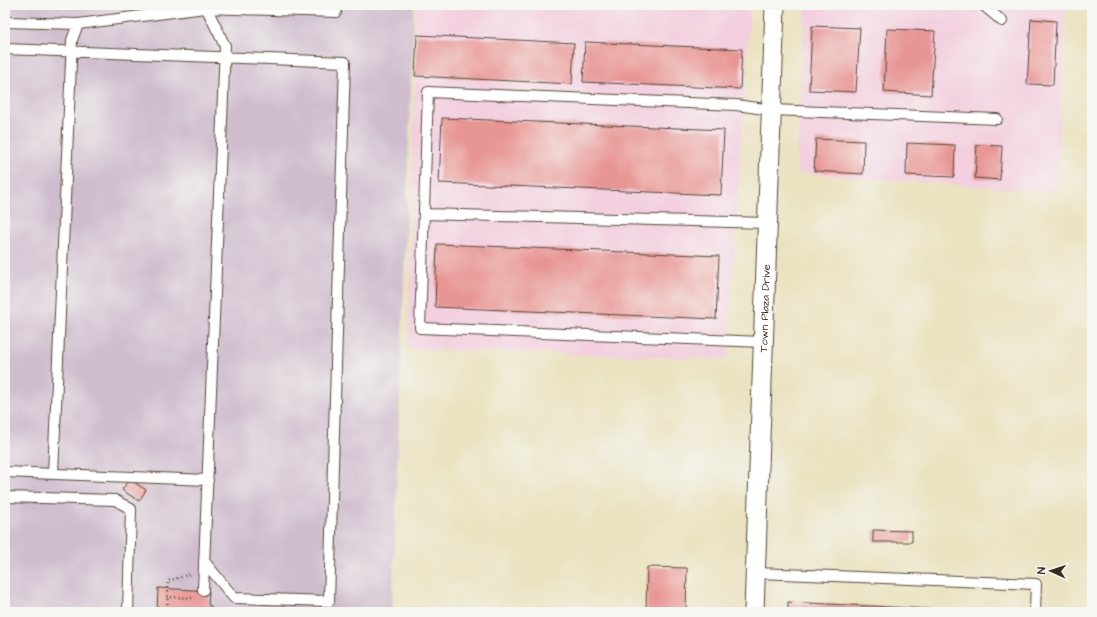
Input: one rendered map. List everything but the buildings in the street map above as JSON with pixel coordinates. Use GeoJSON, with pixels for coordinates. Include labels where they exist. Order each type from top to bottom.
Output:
{"type":"FeatureCollection","features":[{"type":"Feature","properties":{"kind":"street","name":"Town Plaza Drive"},"geometry":{"type":"LineString","coordinates":[[754,612],[775,5]]}},
{"type":"Feature","properties":{"kind":"lane"},"geometry":{"type":"LineString","coordinates":[[5,22],[78,24],[205,6],[336,12],[335,5]]}},
{"type":"Feature","properties":{"kind":"lane"},"geometry":{"type":"LineString","coordinates":[[983,5],[1002,21]]}},
{"type":"Feature","properties":{"kind":"lane"},"geometry":{"type":"LineString","coordinates":[[203,590],[224,57],[224,46],[205,6]]}},
{"type":"Feature","properties":{"kind":"lane"},"geometry":{"type":"LineString","coordinates":[[53,474],[72,40],[78,24]]}},
{"type":"Feature","properties":{"kind":"lane"},"geometry":{"type":"LineString","coordinates":[[5,50],[345,62],[329,601],[234,598],[204,566]]}},
{"type":"Feature","properties":{"kind":"lane"},"geometry":{"type":"LineString","coordinates":[[763,342],[420,328],[428,92],[736,105],[772,110],[997,119]]}},
{"type":"Feature","properties":{"kind":"lane"},"geometry":{"type":"LineString","coordinates":[[424,214],[768,223]]}},
{"type":"Feature","properties":{"kind":"lane"},"geometry":{"type":"LineString","coordinates":[[5,472],[208,480]]}},
{"type":"Feature","properties":{"kind":"lane"},"geometry":{"type":"LineString","coordinates":[[5,497],[115,500],[131,509],[128,612]]}},
{"type":"Feature","properties":{"kind":"lane"},"geometry":{"type":"LineString","coordinates":[[755,573],[1036,584],[1035,612]]}},
{"type":"Feature","properties":{"kind":"path"},"geometry":{"type":"LineString","coordinates":[[167,612],[168,581],[204,566]]}},
{"type":"Feature","properties":{"kind":"path"},"geometry":{"type":"LineString","coordinates":[[168,597],[202,598],[203,590]]}},
{"type":"Feature","properties":{"kind":"shaded area"},"geometry":{"type":"Polygon","coordinates":[[[5,5],[414,5],[392,612],[5,612],[5,5]]]}},
{"type":"Feature","properties":{"kind":"shaded area"},"geometry":{"type":"Polygon","coordinates":[[[416,5],[750,5],[727,359],[408,349],[416,5]]]}},
{"type":"Feature","properties":{"kind":"shaded area"},"geometry":{"type":"Polygon","coordinates":[[[805,5],[1066,5],[1056,192],[796,173],[805,5]]]}}]}
